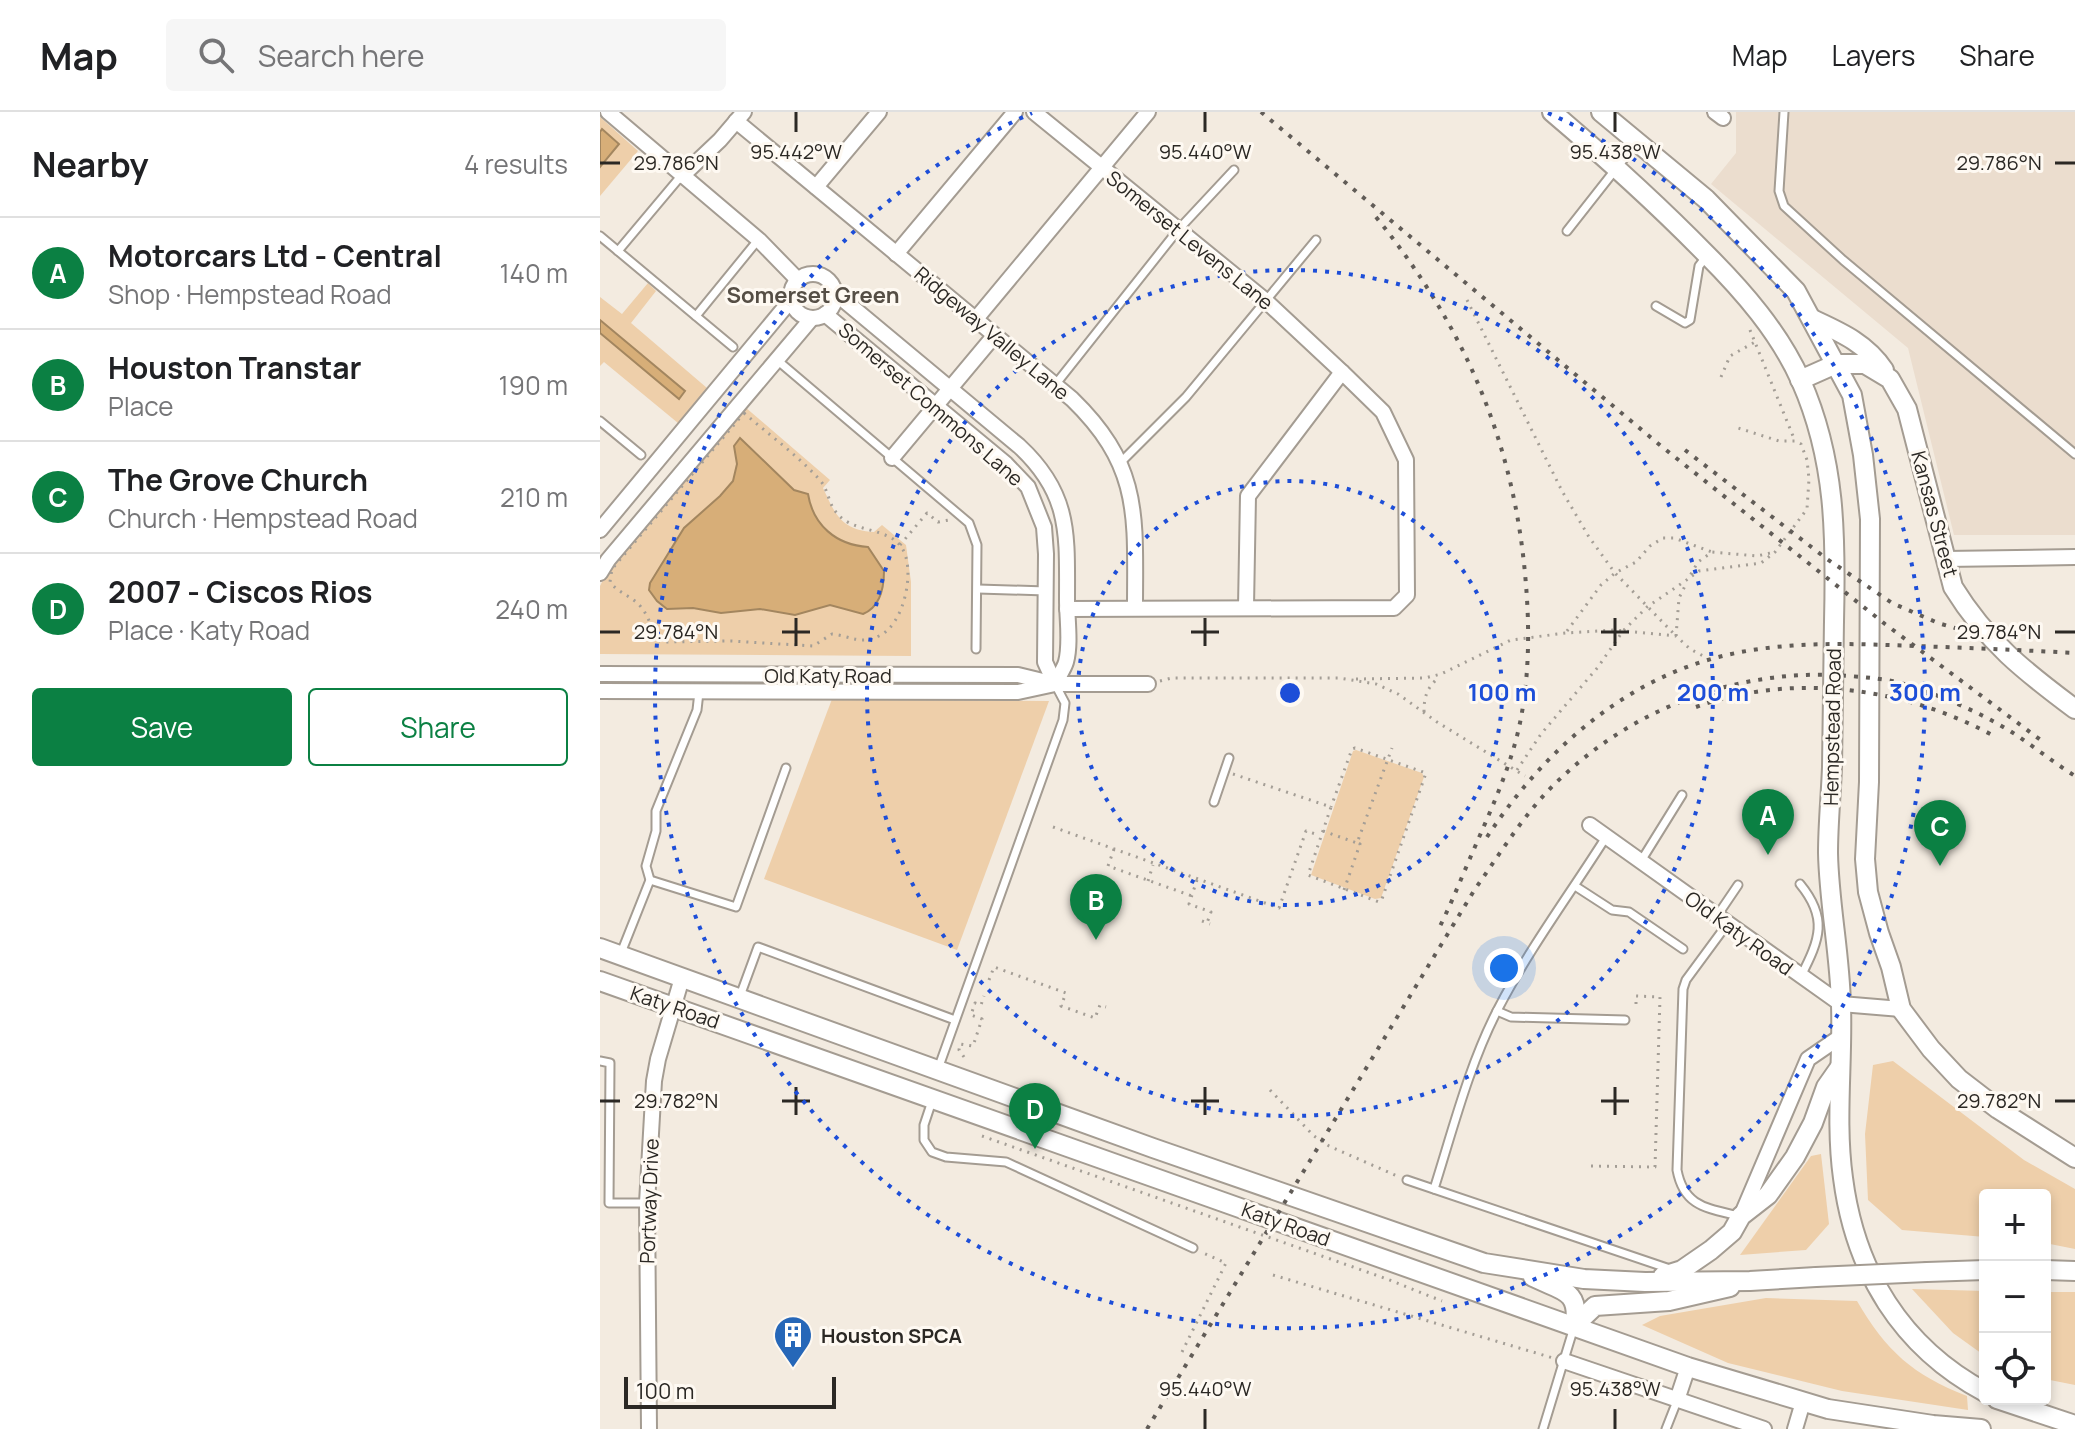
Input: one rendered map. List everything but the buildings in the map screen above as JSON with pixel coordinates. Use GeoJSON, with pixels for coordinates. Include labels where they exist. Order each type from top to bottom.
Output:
{"type":"FeatureCollection","features":[{"type":"Feature","properties":{"kind":"main road","name":"Hempstead Road"},"geometry":{"type":"LineString","coordinates":[[1552,112],[1617,167],[1735,282],[1783,347],[1814,415],[1830,476],[1836,546],[1828,852],[1841,1004],[1843,1180],[1856,1239],[1867,1271],[1885,1301],[1912,1335],[1944,1366],[1979,1388]]}},
{"type":"Feature","properties":{"kind":"main road","name":"Hempstead Road"},"geometry":{"type":"LineString","coordinates":[[1601,112],[1706,199],[1796,291],[1852,395],[1870,519],[1869,782],[1865,859],[1868,892],[1901,1009],[1959,1079],[1998,1109],[2075,1158]]}},
{"type":"Feature","properties":{"kind":"main road","name":"Kansas Street"},"geometry":{"type":"LineString","coordinates":[[1812,319],[1849,336],[1875,357],[1907,409],[1953,587],[1968,611],[1999,649],[2075,709]]}},
{"type":"Feature","properties":{"kind":"main road"},"geometry":{"type":"LineString","coordinates":[[1800,380],[1836,364],[1865,364],[1890,379]]}},
{"type":"Feature","properties":{"kind":"main road","name":"Katy Road"},"geometry":{"type":"LineString","coordinates":[[600,948],[1138,1143],[1484,1263],[1584,1279],[1645,1282],[1750,1281],[1979,1270]]}},
{"type":"Feature","properties":{"kind":"main road","name":"Katy Road"},"geometry":{"type":"LineString","coordinates":[[600,981],[1688,1367],[1844,1412],[1981,1429]]}},
{"type":"Feature","properties":{"kind":"main road"},"geometry":{"type":"LineString","coordinates":[[730,1027],[739,998]]}},
{"type":"Feature","properties":{"kind":"main road"},"geometry":{"type":"LineString","coordinates":[[1645,1282],[1678,1271],[1711,1250],[1732,1232],[1741,1216],[1757,1206],[1781,1178],[1813,1123],[1826,1087],[1840,1067]]}},
{"type":"Feature","properties":{"kind":"main road"},"geometry":{"type":"LineString","coordinates":[[933,1099],[938,1069]]}},
{"type":"Feature","properties":{"kind":"main road"},"geometry":{"type":"LineString","coordinates":[[1519,1270],[1569,1294],[1577,1307],[1575,1325]]}},
{"type":"Feature","properties":{"kind":"main road"},"geometry":{"type":"LineString","coordinates":[[2051,1270],[2075,1271]]}},
{"type":"Feature","properties":{"kind":"main road"},"geometry":{"type":"LineString","coordinates":[[1575,1325],[1595,1306],[1682,1299],[1750,1281]]}},
{"type":"Feature","properties":{"kind":"main road"},"geometry":{"type":"LineString","coordinates":[[2014,1405],[2075,1426]]}},
{"type":"Feature","properties":{"kind":"main road"},"geometry":{"type":"LineString","coordinates":[[2048,1429],[2075,1426]]}},
{"type":"Feature","properties":{"kind":"street"},"geometry":{"type":"LineString","coordinates":[[608,112],[759,240],[798,280]]}},
{"type":"Feature","properties":{"kind":"street"},"geometry":{"type":"LineString","coordinates":[[816,187],[879,112]]}},
{"type":"Feature","properties":{"kind":"street"},"geometry":{"type":"LineString","coordinates":[[896,254],[1015,112]]}},
{"type":"Feature","properties":{"kind":"street","name":"Somerset Levens Lane"},"geometry":{"type":"LineString","coordinates":[[1034,112],[1266,301],[1342,372],[1383,412],[1406,460],[1407,595],[1394,608],[1067,609]]}},
{"type":"Feature","properties":{"kind":"street"},"geometry":{"type":"LineString","coordinates":[[975,320],[1148,112]]}},
{"type":"Feature","properties":{"kind":"street"},"geometry":{"type":"LineString","coordinates":[[682,176],[740,116]]}},
{"type":"Feature","properties":{"kind":"street","name":"Ridgeway Valley Lane"},"geometry":{"type":"LineString","coordinates":[[740,116],[816,187],[1092,418],[1120,463],[1131,497],[1135,608]]}},
{"type":"Feature","properties":{"kind":"street"},"geometry":{"type":"LineString","coordinates":[[600,530],[791,300],[798,280],[806,275],[818,275],[829,281],[834,292],[833,304],[777,360],[603,562]]}},
{"type":"Feature","properties":{"kind":"street","name":"Somerset Commons Lane"},"geometry":{"type":"LineString","coordinates":[[834,292],[1028,454],[1056,496],[1067,534],[1067,609],[1066,662],[1055,684]]}},
{"type":"Feature","properties":{"kind":"street"},"geometry":{"type":"LineString","coordinates":[[791,300],[799,312],[819,316]]}},
{"type":"Feature","properties":{"kind":"street","name":"Somerset Commons Lane"},"geometry":{"type":"LineString","coordinates":[[819,316],[1006,464],[1028,487],[1044,527],[1045,662],[1055,684]]}},
{"type":"Feature","properties":{"kind":"street"},"geometry":{"type":"LineString","coordinates":[[892,458],[994,336]]}},
{"type":"Feature","properties":{"kind":"street"},"geometry":{"type":"LineString","coordinates":[[1246,607],[1248,496],[1342,372]]}},
{"type":"Feature","properties":{"kind":"street"},"geometry":{"type":"LineString","coordinates":[[697,414],[717,431]]}},
{"type":"Feature","properties":{"kind":"street"},"geometry":{"type":"LineString","coordinates":[[1945,559],[2075,557]]}},
{"type":"Feature","properties":{"kind":"street"},"geometry":{"type":"LineString","coordinates":[[1046,591],[1067,591]]}},
{"type":"Feature","properties":{"kind":"street","name":"Old Katy Road"},"geometry":{"type":"LineString","coordinates":[[600,674],[1018,675],[1055,684]]}},
{"type":"Feature","properties":{"kind":"street"},"geometry":{"type":"LineString","coordinates":[[819,675],[819,692]]}},
{"type":"Feature","properties":{"kind":"street","name":"Old Katy Road"},"geometry":{"type":"LineString","coordinates":[[600,691],[1018,692],[1055,684],[1148,684]]}},
{"type":"Feature","properties":{"kind":"street","name":"Old Katy Road"},"geometry":{"type":"LineString","coordinates":[[1590,825],[1841,1004],[1901,1009]]}},
{"type":"Feature","properties":{"kind":"street","name":"Portway Drive"},"geometry":{"type":"LineString","coordinates":[[649,1429],[647,1203],[654,1081],[682,978]]}},
{"type":"Feature","properties":{"kind":"street"},"geometry":{"type":"LineString","coordinates":[[1741,1216],[1808,1059],[1840,1037]]}},
{"type":"Feature","properties":{"kind":"street"},"geometry":{"type":"LineString","coordinates":[[1564,1361],[1764,1429]]}},
{"type":"Feature","properties":{"kind":"street"},"geometry":{"type":"LineString","coordinates":[[1677,1400],[1688,1367]]}},
{"type":"Feature","properties":{"kind":"street"},"geometry":{"type":"LineString","coordinates":[[1795,1429],[1803,1402]]}},
{"type":"Feature","properties":{"kind":"lane"},"geometry":{"type":"LineString","coordinates":[[1784,112],[1779,191],[1784,206],[1843,260],[2075,454]]}},
{"type":"Feature","properties":{"kind":"lane"},"geometry":{"type":"LineString","coordinates":[[1567,231],[1637,142]]}},
{"type":"Feature","properties":{"kind":"lane"},"geometry":{"type":"LineString","coordinates":[[1055,385],[1178,230],[1234,170]]}},
{"type":"Feature","properties":{"kind":"lane"},"geometry":{"type":"LineString","coordinates":[[618,251],[682,176]]}},
{"type":"Feature","properties":{"kind":"lane"},"geometry":{"type":"LineString","coordinates":[[600,236],[733,347]]}},
{"type":"Feature","properties":{"kind":"lane"},"geometry":{"type":"LineString","coordinates":[[696,316],[759,240]]}},
{"type":"Feature","properties":{"kind":"lane"},"geometry":{"type":"LineString","coordinates":[[1120,463],[1186,397],[1316,240]]}},
{"type":"Feature","properties":{"kind":"lane"},"geometry":{"type":"LineString","coordinates":[[1656,306],[1685,323],[1690,320],[1699,266],[1707,255]]}},
{"type":"Feature","properties":{"kind":"lane"},"geometry":{"type":"LineString","coordinates":[[777,360],[959,512],[975,534],[978,589],[976,649]]}},
{"type":"Feature","properties":{"kind":"lane"},"geometry":{"type":"LineString","coordinates":[[602,426],[641,455]]}},
{"type":"Feature","properties":{"kind":"lane"},"geometry":{"type":"LineString","coordinates":[[978,589],[1046,591]]}},
{"type":"Feature","properties":{"kind":"lane"},"geometry":{"type":"LineString","coordinates":[[938,1069],[1063,720],[1065,703],[1055,684]]}},
{"type":"Feature","properties":{"kind":"lane"},"geometry":{"type":"LineString","coordinates":[[620,955],[650,880],[646,866],[656,831],[656,811],[697,710],[699,691]]}},
{"type":"Feature","properties":{"kind":"lane"},"geometry":{"type":"LineString","coordinates":[[1214,802],[1229,758]]}},
{"type":"Feature","properties":{"kind":"lane"},"geometry":{"type":"LineString","coordinates":[[650,880],[736,907],[786,768]]}},
{"type":"Feature","properties":{"kind":"lane"},"geometry":{"type":"LineString","coordinates":[[1641,861],[1682,795]]}},
{"type":"Feature","properties":{"kind":"lane"},"geometry":{"type":"LineString","coordinates":[[1434,1189],[1480,1050],[1497,1011],[1516,976],[1606,837]]}},
{"type":"Feature","properties":{"kind":"lane"},"geometry":{"type":"LineString","coordinates":[[1800,884],[1813,900],[1818,915],[1817,938],[1800,977]]}},
{"type":"Feature","properties":{"kind":"lane"},"geometry":{"type":"LineString","coordinates":[[1738,885],[1683,989],[1677,1170],[1680,1188],[1691,1199],[1703,1206],[1741,1216]]}},
{"type":"Feature","properties":{"kind":"lane"},"geometry":{"type":"LineString","coordinates":[[1575,886],[1612,910],[1629,912],[1683,949]]}},
{"type":"Feature","properties":{"kind":"lane"},"geometry":{"type":"LineString","coordinates":[[739,998],[758,947],[955,1020]]}},
{"type":"Feature","properties":{"kind":"lane"},"geometry":{"type":"LineString","coordinates":[[1497,1011],[1511,1017],[1625,1020]]}},
{"type":"Feature","properties":{"kind":"lane"},"geometry":{"type":"LineString","coordinates":[[600,1061],[610,1063],[609,1203],[647,1203]]}},
{"type":"Feature","properties":{"kind":"lane"},"geometry":{"type":"LineString","coordinates":[[933,1099],[924,1125],[924,1140],[932,1152],[946,1157],[1006,1162],[1193,1248]]}},
{"type":"Feature","properties":{"kind":"lane"},"geometry":{"type":"LineString","coordinates":[[1407,1180],[1678,1271]]}},
{"type":"Feature","properties":{"kind":"lane"},"geometry":{"type":"LineString","coordinates":[[1543,1429],[1575,1325]]}},
{"type":"Feature","properties":{"kind":"lane"},"geometry":{"type":"LineString","coordinates":[[1666,1429],[1677,1400]]}},
{"type":"Feature","properties":{"kind":"path"},"geometry":{"type":"LineString","coordinates":[[1467,300],[1562,491],[1589,537],[1615,573],[1647,607],[1690,649],[1707,658]]}},
{"type":"Feature","properties":{"kind":"path"},"geometry":{"type":"LineString","coordinates":[[1746,322],[1795,441]]}},
{"type":"Feature","properties":{"kind":"path"},"geometry":{"type":"LineString","coordinates":[[1721,377],[1730,356],[1756,342]]}},
{"type":"Feature","properties":{"kind":"path"},"geometry":{"type":"LineString","coordinates":[[744,413],[822,481],[830,506],[840,516],[853,526],[875,531],[900,545],[909,579],[902,604],[889,630],[866,640],[848,640],[832,634],[813,646],[749,641],[661,642],[648,616],[637,603],[610,582],[612,569],[744,413]]}},
{"type":"Feature","properties":{"kind":"path"},"geometry":{"type":"LineString","coordinates":[[1516,771],[1541,734],[1598,667],[1623,631],[1647,607],[1699,571],[1761,563],[1775,552],[1807,509],[1807,460],[1801,444],[1779,441],[1735,427]]}},
{"type":"Feature","properties":{"kind":"path"},"geometry":{"type":"LineString","coordinates":[[900,545],[927,513],[938,522],[946,522],[959,512]]}},
{"type":"Feature","properties":{"kind":"path"},"geometry":{"type":"LineString","coordinates":[[1566,633],[1601,585],[1636,562],[1650,546],[1663,538],[1674,538],[1712,552],[1757,556],[1775,552]]}},
{"type":"Feature","properties":{"kind":"path"},"geometry":{"type":"LineString","coordinates":[[1676,636],[1679,598],[1698,562],[1712,552]]}},
{"type":"Feature","properties":{"kind":"path"},"geometry":{"type":"LineString","coordinates":[[1172,678],[1408,680],[1441,674],[1511,640],[1566,633],[1623,631],[1676,636]]}},
{"type":"Feature","properties":{"kind":"path"},"geometry":{"type":"LineString","coordinates":[[1424,713],[1424,697],[1428,687],[1441,674]]}},
{"type":"Feature","properties":{"kind":"path"},"geometry":{"type":"LineString","coordinates":[[1339,678],[1376,684],[1398,694],[1525,776]]}},
{"type":"Feature","properties":{"kind":"path"},"geometry":{"type":"LineString","coordinates":[[1357,843],[1392,748]]}},
{"type":"Feature","properties":{"kind":"path"},"geometry":{"type":"LineString","coordinates":[[1352,749],[1426,773],[1382,899],[1375,901],[1308,875],[1331,807],[1352,749]]}},
{"type":"Feature","properties":{"kind":"path"},"geometry":{"type":"LineString","coordinates":[[1229,773],[1331,807]]}},
{"type":"Feature","properties":{"kind":"path"},"geometry":{"type":"LineString","coordinates":[[1053,827],[1279,908],[1306,831],[1322,834],[1360,844],[1344,890]]}},
{"type":"Feature","properties":{"kind":"path"},"geometry":{"type":"LineString","coordinates":[[1114,849],[1108,866],[1192,896]]}},
{"type":"Feature","properties":{"kind":"path"},"geometry":{"type":"LineString","coordinates":[[1148,881],[1154,864]]}},
{"type":"Feature","properties":{"kind":"path"},"geometry":{"type":"LineString","coordinates":[[1198,879],[1189,904],[1211,912],[1206,923]]}},
{"type":"Feature","properties":{"kind":"path"},"geometry":{"type":"LineString","coordinates":[[989,980],[994,967],[1066,993],[1061,1006],[1095,1018],[1100,1005],[1106,1007]]}},
{"type":"Feature","properties":{"kind":"path"},"geometry":{"type":"LineString","coordinates":[[964,1057],[959,1050],[960,1044],[973,1046],[982,1019],[971,1015],[975,1003],[981,1005],[984,996]]}},
{"type":"Feature","properties":{"kind":"path"},"geometry":{"type":"LineString","coordinates":[[1591,1166],[1655,1167],[1660,997],[1636,996],[1636,1010]]}},
{"type":"Feature","properties":{"kind":"path"},"geometry":{"type":"LineString","coordinates":[[1270,1090],[1314,1136],[1329,1146],[1407,1180]]}},
{"type":"Feature","properties":{"kind":"path"},"geometry":{"type":"LineString","coordinates":[[982,1136],[1442,1301]]}},
{"type":"Feature","properties":{"kind":"path"},"geometry":{"type":"LineString","coordinates":[[1182,1352],[1226,1263],[1193,1248]]}},
{"type":"Feature","properties":{"kind":"path"},"geometry":{"type":"LineString","coordinates":[[1273,1275],[1564,1361]]}},
{"type":"Feature","properties":{"kind":"shaded area"},"geometry":{"type":"Polygon","coordinates":[[[1736,112],[2075,112],[2075,535],[1954,535],[1908,348],[1711,184],[1736,153],[1736,112]]]}},
{"type":"Feature","properties":{"kind":"shaded area"},"geometry":{"type":"Polygon","coordinates":[[[600,117],[638,151],[600,196],[600,117]]]}},
{"type":"Feature","properties":{"kind":"shaded area"},"geometry":{"type":"Polygon","coordinates":[[[602,129],[619,144],[600,167],[600,132],[602,129]]]}},
{"type":"Feature","properties":{"kind":"shaded area"},"geometry":{"type":"Polygon","coordinates":[[[648,283],[656,291],[631,323],[707,388],[678,423],[604,362],[600,366],[600,297],[622,314],[648,283]]]}},
{"type":"Feature","properties":{"kind":"shaded area"},"geometry":{"type":"Polygon","coordinates":[[[600,320],[685,391],[679,399],[600,333],[600,320]]]}},
{"type":"Feature","properties":{"kind":"shaded area"},"geometry":{"type":"Polygon","coordinates":[[[745,407],[830,480],[823,488],[841,519],[863,531],[874,532],[882,525],[906,545],[911,582],[911,656],[600,654],[600,586],[606,574],[745,407]]]}},
{"type":"Feature","properties":{"kind":"shaded area"},"geometry":{"type":"Polygon","coordinates":[[[740,438],[794,490],[808,494],[815,515],[836,538],[868,547],[884,571],[880,596],[869,611],[863,614],[830,605],[795,615],[760,609],[721,613],[693,608],[667,609],[657,601],[649,590],[650,583],[684,528],[733,481],[737,464],[734,446],[740,438]]]}},
{"type":"Feature","properties":{"kind":"shaded area"},"geometry":{"type":"Polygon","coordinates":[[[832,699],[1049,701],[957,950],[764,879],[832,699]]]}},
{"type":"Feature","properties":{"kind":"shaded area"},"geometry":{"type":"Polygon","coordinates":[[[1353,751],[1422,773],[1424,777],[1381,898],[1375,899],[1311,875],[1353,751]]]}},
{"type":"Feature","properties":{"kind":"shaded area"},"geometry":{"type":"Polygon","coordinates":[[[1893,1061],[2024,1160],[2075,1189],[2075,1249],[2051,1244],[2051,1189],[1979,1189],[1979,1236],[1902,1230],[1868,1200],[1865,1134],[1873,1065],[1893,1061]]]}},
{"type":"Feature","properties":{"kind":"shaded area"},"geometry":{"type":"Polygon","coordinates":[[[1821,1154],[1829,1224],[1806,1250],[1740,1255],[1811,1156],[1821,1154]]]}},
{"type":"Feature","properties":{"kind":"shaded area"},"geometry":{"type":"Polygon","coordinates":[[[1912,1289],[1979,1291],[1979,1352],[1953,1333],[1912,1289]]]}},
{"type":"Feature","properties":{"kind":"shaded area"},"geometry":{"type":"Polygon","coordinates":[[[2051,1292],[2075,1292],[2075,1385],[2051,1380],[2051,1292]]]}},
{"type":"Feature","properties":{"kind":"shaded area"},"geometry":{"type":"Polygon","coordinates":[[[1766,1298],[1857,1301],[1890,1347],[1916,1370],[1967,1396],[1968,1410],[1842,1391],[1728,1363],[1642,1325],[1660,1316],[1766,1298]]]}},
{"type":"Feature","properties":{"kind":"railway"},"geometry":{"type":"LineString","coordinates":[[1261,112],[1661,446],[1885,624],[2042,741]]}},
{"type":"Feature","properties":{"kind":"railway"},"geometry":{"type":"LineString","coordinates":[[1376,217],[1435,301],[1460,344],[1480,389],[1510,483],[1526,585],[1528,661],[1517,736],[1498,793],[1437,932]]}},
{"type":"Feature","properties":{"kind":"railway"},"geometry":{"type":"LineString","coordinates":[[1685,450],[1827,559],[1892,603],[1938,623],[2012,640]]}},
{"type":"Feature","properties":{"kind":"railway"},"geometry":{"type":"LineString","coordinates":[[1487,837],[1536,773],[1595,718],[1628,696],[1701,662],[1741,652],[1829,644],[2075,653]]}},
{"type":"Feature","properties":{"kind":"railway"},"geometry":{"type":"LineString","coordinates":[[1147,1429],[1475,889],[1537,803],[1591,752],[1659,711],[1695,696],[1771,678],[1850,676],[1903,684],[1961,706],[2010,731],[2075,776]]}},
{"type":"Feature","properties":{"kind":"railway"},"geometry":{"type":"LineString","coordinates":[[1696,707],[1733,696],[1771,690],[1848,690],[1923,706],[1994,736]]}},
{"type":"Feature","properties":{"kind":"place","name":"Motorcars Ltd - Central"},"geometry":{"type":"Point","coordinates":[1768,855]}},
{"type":"Feature","properties":{"kind":"place","name":"The Grove Church"},"geometry":{"type":"Point","coordinates":[1940,866]}},
{"type":"Feature","properties":{"kind":"place","name":"Houston Transtar"},"geometry":{"type":"Point","coordinates":[1096,940]}},
{"type":"Feature","properties":{"kind":"place","name":"2007 - Ciscos Rios"},"geometry":{"type":"Point","coordinates":[1035,1149]}},
{"type":"Feature","properties":{"kind":"place","name":"Houston SPCA"},"geometry":{"type":"Point","coordinates":[793,1369]}},
{"type":"Feature","properties":{"kind":"district","name":"Somerset Green"},"geometry":{"type":"Point","coordinates":[813,295]}}]}
